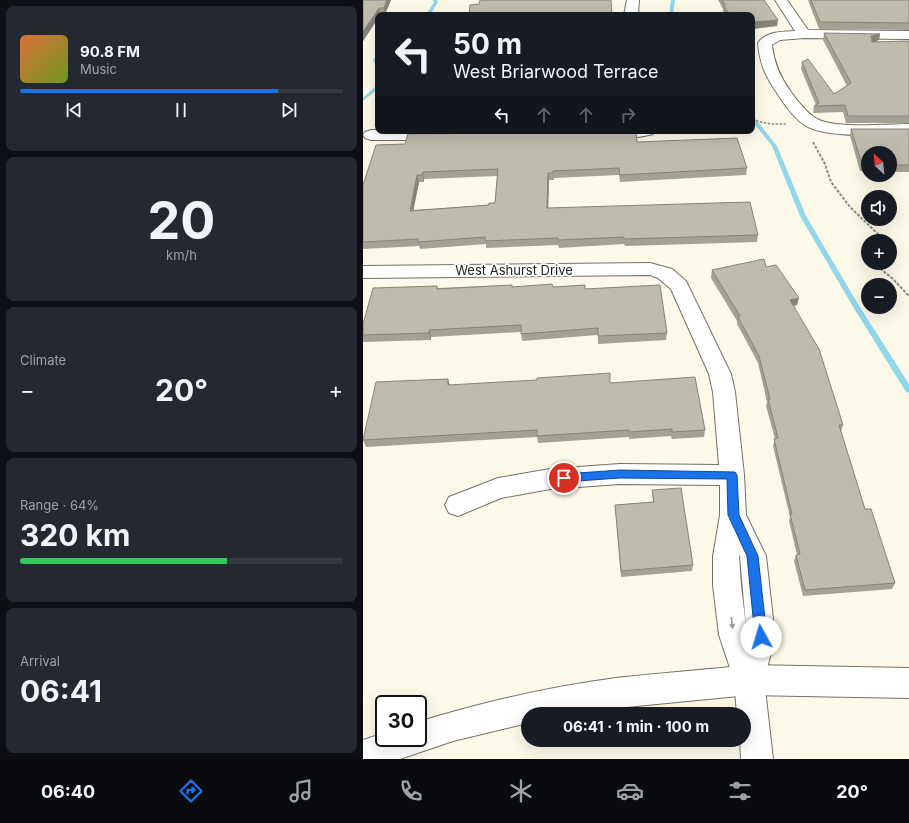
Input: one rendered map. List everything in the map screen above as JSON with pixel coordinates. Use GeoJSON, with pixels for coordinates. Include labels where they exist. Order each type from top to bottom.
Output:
{"type":"FeatureCollection","features":[{"type":"Feature","properties":{"kind":"street"},"geometry":{"type":"LineString","coordinates":[[631,12],[633,0]]}},
{"type":"Feature","properties":{"kind":"street"},"geometry":{"type":"LineString","coordinates":[[781,0],[804,34]]}},
{"type":"Feature","properties":{"kind":"street"},"geometry":{"type":"LineString","coordinates":[[909,35],[804,34],[777,36],[765,43],[769,66],[785,95],[806,119],[816,125],[839,128],[909,129]]}},
{"type":"Feature","properties":{"kind":"street"},"geometry":{"type":"LineString","coordinates":[[371,135],[453,135]]}},
{"type":"Feature","properties":{"kind":"street","name":"West Ashurst Drive"},"geometry":{"type":"LineString","coordinates":[[363,272],[650,269],[665,273],[679,286],[720,374],[724,392],[732,475]]}},
{"type":"Feature","properties":{"kind":"street"},"geometry":{"type":"LineString","coordinates":[[458,506],[498,488],[550,479],[620,474],[732,475],[733,515],[726,556],[727,585],[733,635],[749,680],[757,759]]}},
{"type":"Feature","properties":{"kind":"street"},"geometry":{"type":"LineString","coordinates":[[733,515],[753,556],[761,637],[749,680]]}},
{"type":"Feature","properties":{"kind":"street"},"geometry":{"type":"LineString","coordinates":[[727,585],[755,585]]}},
{"type":"Feature","properties":{"kind":"street"},"geometry":{"type":"LineString","coordinates":[[427,735],[453,726],[531,707],[616,693],[749,680],[909,683]]}},
{"type":"Feature","properties":{"kind":"street"},"geometry":{"type":"LineString","coordinates":[[363,756],[390,747]]}},
{"type":"Feature","properties":{"kind":"path"},"geometry":{"type":"LineString","coordinates":[[755,121],[786,125],[806,119]]}},
{"type":"Feature","properties":{"kind":"path"},"geometry":{"type":"LineString","coordinates":[[813,142],[825,164],[831,182],[850,207],[878,234]]}},
{"type":"Feature","properties":{"kind":"path"},"geometry":{"type":"LineString","coordinates":[[882,270],[892,278],[909,296]]}},
{"type":"Feature","properties":{"kind":"building"},"geometry":{"type":"Polygon","coordinates":[[[363,0],[387,0],[384,8],[379,8],[375,12],[363,32],[363,0]]]}},
{"type":"Feature","properties":{"kind":"building"},"geometry":{"type":"Polygon","coordinates":[[[480,0],[611,0],[612,12],[469,12],[470,5],[479,4],[480,0]]]}},
{"type":"Feature","properties":{"kind":"building"},"geometry":{"type":"Polygon","coordinates":[[[722,0],[764,0],[778,20],[755,22],[755,12],[728,12],[724,6],[725,5],[722,0]]]}},
{"type":"Feature","properties":{"kind":"building"},"geometry":{"type":"Polygon","coordinates":[[[811,0],[909,0],[909,23],[820,22],[811,0]]]}},
{"type":"Feature","properties":{"kind":"building"},"geometry":{"type":"Polygon","coordinates":[[[824,33],[880,34],[871,36],[872,42],[909,41],[909,116],[848,116],[845,105],[814,106],[819,103],[802,62],[808,59],[834,94],[851,83],[824,33]]]}},
{"type":"Feature","properties":{"kind":"building"},"geometry":{"type":"Polygon","coordinates":[[[851,129],[909,129],[909,165],[897,165],[897,146],[861,146],[861,161],[851,129]]]}},
{"type":"Feature","properties":{"kind":"building"},"geometry":{"type":"Polygon","coordinates":[[[408,134],[636,134],[637,142],[737,138],[747,168],[620,175],[619,168],[553,171],[553,173],[548,173],[547,208],[750,202],[758,235],[624,239],[624,237],[558,240],[558,238],[485,241],[485,237],[418,242],[418,239],[363,242],[363,185],[376,145],[405,144],[408,134]],[[498,169],[423,172],[422,175],[417,175],[410,211],[489,205],[489,203],[495,203],[498,169]]]}},
{"type":"Feature","properties":{"kind":"building"},"geometry":{"type":"Polygon","coordinates":[[[764,259],[766,267],[776,265],[799,298],[790,300],[819,349],[843,425],[839,425],[865,509],[871,509],[895,583],[805,590],[796,555],[800,554],[790,514],[792,514],[774,439],[778,438],[759,356],[738,317],[740,316],[712,270],[764,259]]]}},
{"type":"Feature","properties":{"kind":"building"},"geometry":{"type":"Polygon","coordinates":[[[552,284],[553,287],[585,285],[585,289],[660,285],[667,333],[598,336],[598,328],[521,334],[521,325],[429,330],[429,333],[363,335],[363,324],[373,288],[437,286],[437,289],[512,285],[512,287],[552,284]]]}},
{"type":"Feature","properties":{"kind":"building"},"geometry":{"type":"Polygon","coordinates":[[[610,373],[610,383],[695,377],[705,430],[672,432],[672,429],[629,432],[629,430],[537,436],[537,430],[363,440],[376,382],[448,379],[448,385],[537,380],[537,378],[610,373]]]}},
{"type":"Feature","properties":{"kind":"building"},"geometry":{"type":"Polygon","coordinates":[[[681,488],[693,565],[621,571],[615,505],[654,502],[652,490],[681,488]]]}},
{"type":"Feature","properties":{"kind":"waterway"},"geometry":{"type":"LineString","coordinates":[[430,12],[436,2],[435,0]]}},
{"type":"Feature","properties":{"kind":"waterway"},"geometry":{"type":"LineString","coordinates":[[671,12],[673,0]]}},
{"type":"Feature","properties":{"kind":"waterway"},"geometry":{"type":"LineString","coordinates":[[363,100],[375,90]]}},
{"type":"Feature","properties":{"kind":"waterway"},"geometry":{"type":"LineString","coordinates":[[755,122],[774,146],[803,216],[855,305],[909,390]]}},
{"type":"Feature","properties":{"kind":"route"},"geometry":{"type":"LineString","coordinates":[[564,478],[620,474],[732,475],[733,515],[753,556],[761,637]]}}]}
